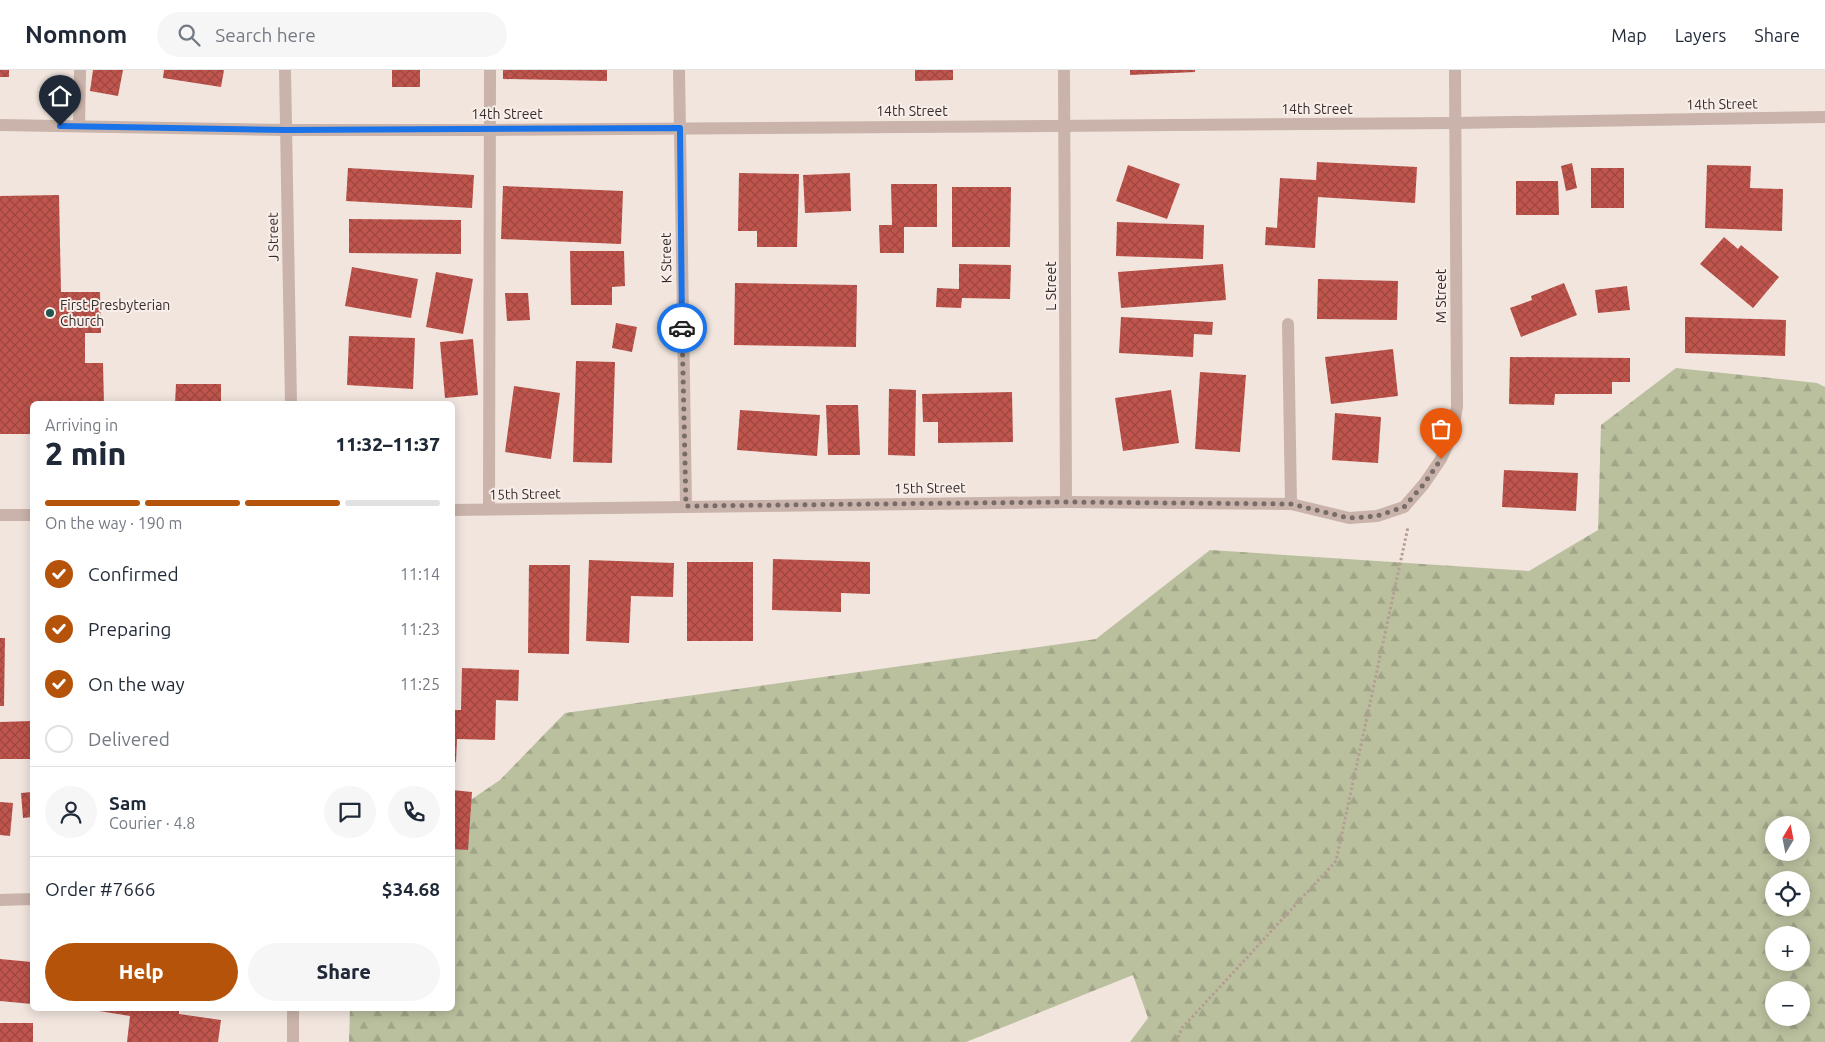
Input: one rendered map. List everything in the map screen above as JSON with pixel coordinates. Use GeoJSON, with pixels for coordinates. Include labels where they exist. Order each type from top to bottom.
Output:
{"type":"FeatureCollection","features":[{"type":"Feature","properties":{"kind":"street"},"geometry":{"type":"LineString","coordinates":[[79,126],[80,70]]}},
{"type":"Feature","properties":{"kind":"street","name":"J Street"},"geometry":{"type":"LineString","coordinates":[[286,70],[291,401]]}},
{"type":"Feature","properties":{"kind":"street"},"geometry":{"type":"LineString","coordinates":[[489,509],[490,70]]}},
{"type":"Feature","properties":{"kind":"street","name":"K Street"},"geometry":{"type":"LineString","coordinates":[[679,70],[686,506]]}},
{"type":"Feature","properties":{"kind":"street","name":"L Street"},"geometry":{"type":"LineString","coordinates":[[1064,70],[1066,502]]}},
{"type":"Feature","properties":{"kind":"street","name":"M Street"},"geometry":{"type":"LineString","coordinates":[[1404,507],[1424,484],[1441,459],[1452,435],[1457,408],[1455,70]]}},
{"type":"Feature","properties":{"kind":"street","name":"14th Street"},"geometry":{"type":"LineString","coordinates":[[0,125],[286,130],[490,130],[1455,123],[1825,117]]}},
{"type":"Feature","properties":{"kind":"street"},"geometry":{"type":"LineString","coordinates":[[1288,324],[1291,504]]}},
{"type":"Feature","properties":{"kind":"street","name":"15th Street"},"geometry":{"type":"LineString","coordinates":[[455,510],[1066,502],[1291,504],[1349,518],[1377,516],[1404,507]]}},
{"type":"Feature","properties":{"kind":"street"},"geometry":{"type":"LineString","coordinates":[[0,515],[30,515]]}},
{"type":"Feature","properties":{"kind":"street"},"geometry":{"type":"LineString","coordinates":[[0,900],[30,899]]}},
{"type":"Feature","properties":{"kind":"street"},"geometry":{"type":"LineString","coordinates":[[293,1011],[293,1042]]}},
{"type":"Feature","properties":{"kind":"path"},"geometry":{"type":"LineString","coordinates":[[1176,1042],[1182,1028],[1336,861],[1409,521],[1404,507]]}},
{"type":"Feature","properties":{"kind":"green space"},"geometry":{"type":"Polygon","coordinates":[[[1676,368],[1817,383],[1825,387],[1825,1042],[1130,1042],[1148,1018],[1133,975],[966,1042],[349,1042],[350,1011],[455,1011],[455,811],[500,780],[565,713],[1096,639],[1210,550],[1529,571],[1598,530],[1601,425],[1676,368]]]}},
{"type":"Feature","properties":{"kind":"building"},"geometry":{"type":"Polygon","coordinates":[[[0,70],[9,70],[9,77],[0,77],[0,70]]]}},
{"type":"Feature","properties":{"kind":"building"},"geometry":{"type":"Polygon","coordinates":[[[93,70],[123,70],[118,96],[90,91],[93,70]]]}},
{"type":"Feature","properties":{"kind":"building"},"geometry":{"type":"Polygon","coordinates":[[[164,70],[224,70],[221,87],[163,78],[164,70]]]}},
{"type":"Feature","properties":{"kind":"building"},"geometry":{"type":"Polygon","coordinates":[[[392,70],[420,70],[420,87],[392,87],[392,70]]]}},
{"type":"Feature","properties":{"kind":"building"},"geometry":{"type":"Polygon","coordinates":[[[503,70],[607,70],[607,81],[503,79],[503,70]]]}},
{"type":"Feature","properties":{"kind":"building"},"geometry":{"type":"Polygon","coordinates":[[[915,70],[953,70],[953,80],[915,81],[915,70]]]}},
{"type":"Feature","properties":{"kind":"building"},"geometry":{"type":"Polygon","coordinates":[[[1130,70],[1195,70],[1195,72],[1130,75],[1130,70]]]}},
{"type":"Feature","properties":{"kind":"building"},"geometry":{"type":"Polygon","coordinates":[[[1317,162],[1417,167],[1415,203],[1318,197],[1315,248],[1265,245],[1266,227],[1277,228],[1280,178],[1316,180],[1317,162]]]}},
{"type":"Feature","properties":{"kind":"building"},"geometry":{"type":"Polygon","coordinates":[[[1572,163],[1577,188],[1566,191],[1561,166],[1572,163]]]}},
{"type":"Feature","properties":{"kind":"building"},"geometry":{"type":"Polygon","coordinates":[[[1128,165],[1180,184],[1167,219],[1116,201],[1128,165]]]}},
{"type":"Feature","properties":{"kind":"building"},"geometry":{"type":"Polygon","coordinates":[[[1707,165],[1751,166],[1750,188],[1783,189],[1782,231],[1705,228],[1707,165]]]}},
{"type":"Feature","properties":{"kind":"building"},"geometry":{"type":"Polygon","coordinates":[[[348,168],[474,175],[472,208],[346,201],[348,168]]]}},
{"type":"Feature","properties":{"kind":"building"},"geometry":{"type":"Polygon","coordinates":[[[1591,168],[1624,168],[1624,208],[1591,208],[1591,168]]]}},
{"type":"Feature","properties":{"kind":"building"},"geometry":{"type":"Polygon","coordinates":[[[739,173],[799,174],[797,247],[757,247],[757,231],[738,231],[739,173]]]}},
{"type":"Feature","properties":{"kind":"building"},"geometry":{"type":"Polygon","coordinates":[[[850,173],[851,211],[805,213],[803,175],[850,173]]]}},
{"type":"Feature","properties":{"kind":"building"},"geometry":{"type":"Polygon","coordinates":[[[1516,181],[1558,181],[1559,215],[1516,215],[1516,181]]]}},
{"type":"Feature","properties":{"kind":"building"},"geometry":{"type":"Polygon","coordinates":[[[891,184],[937,184],[937,227],[904,227],[904,253],[880,253],[879,225],[892,225],[891,184]]]}},
{"type":"Feature","properties":{"kind":"building"},"geometry":{"type":"Polygon","coordinates":[[[503,186],[623,191],[621,244],[501,239],[503,186]]]}},
{"type":"Feature","properties":{"kind":"building"},"geometry":{"type":"Polygon","coordinates":[[[952,187],[1011,187],[1010,247],[952,247],[952,187]]]}},
{"type":"Feature","properties":{"kind":"building","name":"First Presbyterian Church"},"geometry":{"type":"Polygon","coordinates":[[[59,195],[61,292],[100,292],[101,333],[85,333],[85,363],[103,363],[104,401],[30,401],[30,434],[0,434],[0,196],[59,195]]]}},
{"type":"Feature","properties":{"kind":"building"},"geometry":{"type":"Polygon","coordinates":[[[349,219],[461,220],[461,254],[349,253],[349,219]]]}},
{"type":"Feature","properties":{"kind":"building"},"geometry":{"type":"Polygon","coordinates":[[[1117,222],[1204,225],[1203,259],[1116,256],[1117,222]]]}},
{"type":"Feature","properties":{"kind":"building"},"geometry":{"type":"Polygon","coordinates":[[[1724,237],[1738,249],[1741,245],[1779,277],[1753,308],[1700,264],[1724,237]]]}},
{"type":"Feature","properties":{"kind":"building"},"geometry":{"type":"Polygon","coordinates":[[[570,251],[624,251],[625,286],[612,287],[612,305],[571,305],[570,251]]]}},
{"type":"Feature","properties":{"kind":"building"},"geometry":{"type":"Polygon","coordinates":[[[959,264],[1011,265],[1010,299],[962,298],[961,308],[936,307],[937,288],[959,289],[959,264]]]}},
{"type":"Feature","properties":{"kind":"building"},"geometry":{"type":"Polygon","coordinates":[[[1223,264],[1226,300],[1121,308],[1118,272],[1223,264]]]}},
{"type":"Feature","properties":{"kind":"building"},"geometry":{"type":"Polygon","coordinates":[[[352,267],[418,279],[411,318],[345,306],[352,267]]]}},
{"type":"Feature","properties":{"kind":"building"},"geometry":{"type":"Polygon","coordinates":[[[436,272],[473,279],[463,334],[426,327],[436,272]]]}},
{"type":"Feature","properties":{"kind":"building"},"geometry":{"type":"Polygon","coordinates":[[[1318,279],[1398,281],[1397,320],[1317,319],[1318,279]]]}},
{"type":"Feature","properties":{"kind":"building"},"geometry":{"type":"Polygon","coordinates":[[[735,283],[857,285],[856,347],[734,345],[735,283]]]}},
{"type":"Feature","properties":{"kind":"building"},"geometry":{"type":"Polygon","coordinates":[[[1564,283],[1577,315],[1521,337],[1510,308],[1532,300],[1531,296],[1564,283]]]}},
{"type":"Feature","properties":{"kind":"building"},"geometry":{"type":"Polygon","coordinates":[[[1627,286],[1630,310],[1598,313],[1595,290],[1627,286]]]}},
{"type":"Feature","properties":{"kind":"building"},"geometry":{"type":"Polygon","coordinates":[[[505,293],[528,293],[530,320],[507,321],[505,293]]]}},
{"type":"Feature","properties":{"kind":"building"},"geometry":{"type":"Polygon","coordinates":[[[1121,317],[1213,322],[1212,335],[1194,334],[1193,357],[1119,353],[1121,317]]]}},
{"type":"Feature","properties":{"kind":"building"},"geometry":{"type":"Polygon","coordinates":[[[1685,317],[1786,320],[1785,356],[1685,353],[1685,317]]]}},
{"type":"Feature","properties":{"kind":"building"},"geometry":{"type":"Polygon","coordinates":[[[616,323],[637,327],[632,352],[612,348],[616,323]]]}},
{"type":"Feature","properties":{"kind":"building"},"geometry":{"type":"Polygon","coordinates":[[[349,336],[415,338],[413,389],[347,385],[349,336]]]}},
{"type":"Feature","properties":{"kind":"building"},"geometry":{"type":"Polygon","coordinates":[[[473,339],[478,395],[445,398],[440,342],[473,339]]]}},
{"type":"Feature","properties":{"kind":"building"},"geometry":{"type":"Polygon","coordinates":[[[1393,349],[1398,396],[1331,404],[1325,357],[1393,349]]]}},
{"type":"Feature","properties":{"kind":"building"},"geometry":{"type":"Polygon","coordinates":[[[1510,357],[1630,358],[1630,382],[1612,382],[1612,394],[1555,394],[1554,405],[1509,404],[1510,357]]]}},
{"type":"Feature","properties":{"kind":"building"},"geometry":{"type":"Polygon","coordinates":[[[576,361],[615,362],[612,463],[573,462],[576,361]]]}},
{"type":"Feature","properties":{"kind":"building"},"geometry":{"type":"Polygon","coordinates":[[[1200,372],[1246,375],[1240,452],[1195,449],[1200,372]]]}},
{"type":"Feature","properties":{"kind":"building"},"geometry":{"type":"Polygon","coordinates":[[[176,384],[221,384],[221,401],[175,401],[176,384]]]}},
{"type":"Feature","properties":{"kind":"building"},"geometry":{"type":"Polygon","coordinates":[[[514,386],[560,393],[551,459],[505,452],[514,386]]]}},
{"type":"Feature","properties":{"kind":"building"},"geometry":{"type":"Polygon","coordinates":[[[889,389],[916,390],[915,456],[888,455],[889,389]]]}},
{"type":"Feature","properties":{"kind":"building"},"geometry":{"type":"Polygon","coordinates":[[[1171,390],[1179,443],[1123,451],[1115,398],[1171,390]]]}},
{"type":"Feature","properties":{"kind":"building"},"geometry":{"type":"Polygon","coordinates":[[[1012,392],[1013,442],[938,443],[938,422],[923,422],[922,394],[1012,392]]]}},
{"type":"Feature","properties":{"kind":"building"},"geometry":{"type":"Polygon","coordinates":[[[826,405],[858,405],[860,455],[828,455],[826,405]]]}},
{"type":"Feature","properties":{"kind":"building"},"geometry":{"type":"Polygon","coordinates":[[[740,410],[820,415],[817,456],[737,450],[740,410]]]}},
{"type":"Feature","properties":{"kind":"building"},"geometry":{"type":"Polygon","coordinates":[[[1335,413],[1381,417],[1378,463],[1332,460],[1335,413]]]}},
{"type":"Feature","properties":{"kind":"building"},"geometry":{"type":"Polygon","coordinates":[[[1504,470],[1578,473],[1576,511],[1502,507],[1504,470]]]}},
{"type":"Feature","properties":{"kind":"building"},"geometry":{"type":"Polygon","coordinates":[[[773,559],[870,562],[870,594],[841,593],[841,612],[772,610],[773,559]]]}},
{"type":"Feature","properties":{"kind":"building"},"geometry":{"type":"Polygon","coordinates":[[[589,560],[674,563],[673,597],[631,596],[629,643],[586,641],[589,560]]]}},
{"type":"Feature","properties":{"kind":"building"},"geometry":{"type":"Polygon","coordinates":[[[687,562],[753,562],[753,641],[687,641],[687,562]]]}},
{"type":"Feature","properties":{"kind":"building"},"geometry":{"type":"Polygon","coordinates":[[[529,565],[570,565],[569,654],[528,653],[529,565]]]}},
{"type":"Feature","properties":{"kind":"building"},"geometry":{"type":"Polygon","coordinates":[[[0,638],[5,638],[4,706],[0,706],[0,638]]]}},
{"type":"Feature","properties":{"kind":"building"},"geometry":{"type":"Polygon","coordinates":[[[462,668],[519,670],[518,701],[496,700],[495,740],[457,739],[456,762],[455,710],[461,710],[462,668]]]}},
{"type":"Feature","properties":{"kind":"building"},"geometry":{"type":"Polygon","coordinates":[[[30,721],[30,759],[0,759],[0,722],[30,721]]]}},
{"type":"Feature","properties":{"kind":"building"},"geometry":{"type":"Polygon","coordinates":[[[455,790],[472,792],[468,850],[455,849],[455,790]]]}},
{"type":"Feature","properties":{"kind":"building"},"geometry":{"type":"Polygon","coordinates":[[[30,792],[30,817],[23,818],[21,793],[30,792]]]}},
{"type":"Feature","properties":{"kind":"building"},"geometry":{"type":"Polygon","coordinates":[[[0,802],[13,803],[10,836],[0,835],[0,802]]]}},
{"type":"Feature","properties":{"kind":"building"},"geometry":{"type":"Polygon","coordinates":[[[0,959],[30,962],[30,1004],[0,1001],[0,959]]]}},
{"type":"Feature","properties":{"kind":"building"},"geometry":{"type":"Polygon","coordinates":[[[99,1011],[179,1011],[179,1014],[221,1020],[218,1042],[127,1042],[130,1016],[99,1011]]]}},
{"type":"Feature","properties":{"kind":"building"},"geometry":{"type":"Polygon","coordinates":[[[0,1023],[33,1023],[33,1042],[0,1042],[0,1023]]]}},
{"type":"Feature","properties":{"kind":"way so far"},"geometry":{"type":"LineString","coordinates":[[682,328],[686,506],[1066,502],[1291,504],[1349,518],[1377,516],[1404,507],[1424,484],[1441,459]]}},
{"type":"Feature","properties":{"kind":"place","name":"First Presbyterian Church"},"geometry":{"type":"Point","coordinates":[50,313]}},
{"type":"Feature","properties":{"kind":"route"},"geometry":{"type":"LineString","coordinates":[[60,126],[286,130],[680,128],[682,328]]}}]}
